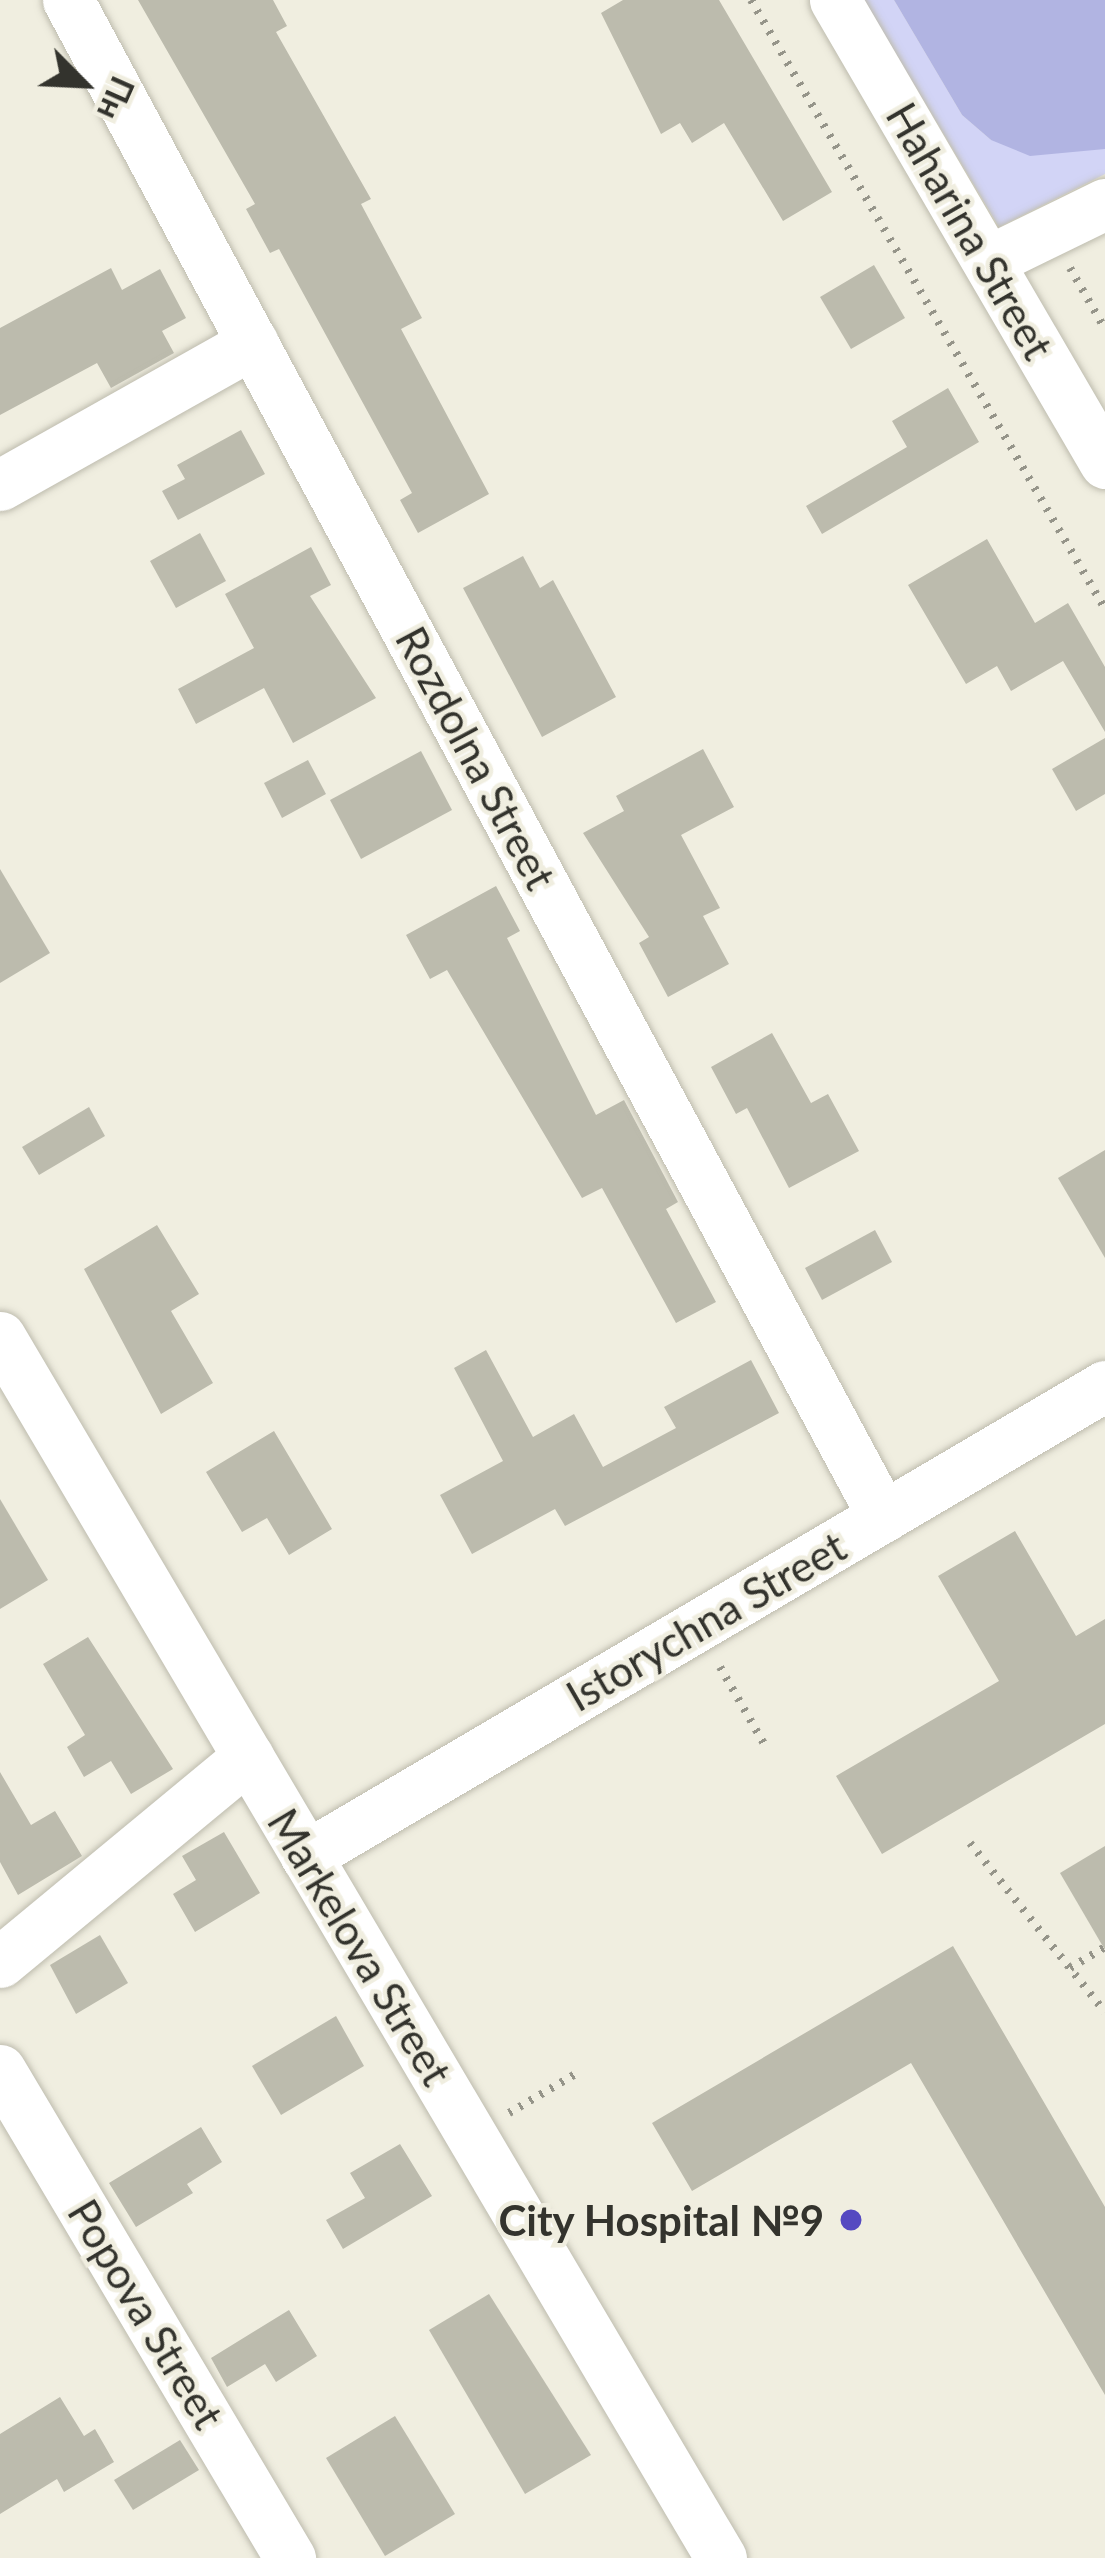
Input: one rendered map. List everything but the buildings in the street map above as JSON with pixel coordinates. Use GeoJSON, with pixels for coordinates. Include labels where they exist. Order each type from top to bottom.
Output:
{"type":"FeatureCollection","features":[{"type":"Feature","properties":{"kind":"street","name":"Rozdolna Street"},"geometry":{"type":"LineString","coordinates":[[68,0],[883,1516]]}},
{"type":"Feature","properties":{"kind":"street","name":"Haharina Street"},"geometry":{"type":"LineString","coordinates":[[835,0],[1105,463]]}},
{"type":"Feature","properties":{"kind":"street"},"geometry":{"type":"LineString","coordinates":[[988,261],[1105,204]]}},
{"type":"Feature","properties":{"kind":"street"},"geometry":{"type":"LineString","coordinates":[[0,485],[253,343]]}},
{"type":"Feature","properties":{"kind":"street","name":"Markelova Street"},"geometry":{"type":"LineString","coordinates":[[0,1337],[721,2558]]}},
{"type":"Feature","properties":{"kind":"street","name":"Istorychna Street"},"geometry":{"type":"LineString","coordinates":[[306,1856],[1105,1386]]}},
{"type":"Feature","properties":{"kind":"street"},"geometry":{"type":"LineString","coordinates":[[0,1962],[248,1756]]}},
{"type":"Feature","properties":{"kind":"street","name":"Popova Street"},"geometry":{"type":"LineString","coordinates":[[0,2070],[290,2558]]}},
{"type":"Feature","properties":{"kind":"path"},"geometry":{"type":"LineString","coordinates":[[751,0],[1105,609]]}},
{"type":"Feature","properties":{"kind":"path"},"geometry":{"type":"LineString","coordinates":[[1048,232],[1105,329]]}},
{"type":"Feature","properties":{"kind":"path"},"geometry":{"type":"LineString","coordinates":[[697,1627],[767,1749]]}},
{"type":"Feature","properties":{"kind":"path"},"geometry":{"type":"LineString","coordinates":[[970,1843],[1105,2012]]}},
{"type":"Feature","properties":{"kind":"path"},"geometry":{"type":"LineString","coordinates":[[1070,1968],[1105,1948]]}},
{"type":"Feature","properties":{"kind":"path"},"geometry":{"type":"LineString","coordinates":[[472,2135],[579,2072]]}},
{"type":"Feature","properties":{"kind":"shaded area"},"geometry":{"type":"Polygon","coordinates":[[[864,0],[894,0],[962,115],[991,140],[1105,149],[1105,174],[999,227],[864,0]]]}},
{"type":"Feature","properties":{"kind":"shaded area"},"geometry":{"type":"Polygon","coordinates":[[[894,0],[1105,0],[1105,149],[1030,156],[991,140],[962,115],[894,0]]]}},
{"type":"Feature","properties":{"kind":"place","name":"City Hospital №9"},"geometry":{"type":"Point","coordinates":[851,2220]}}]}
